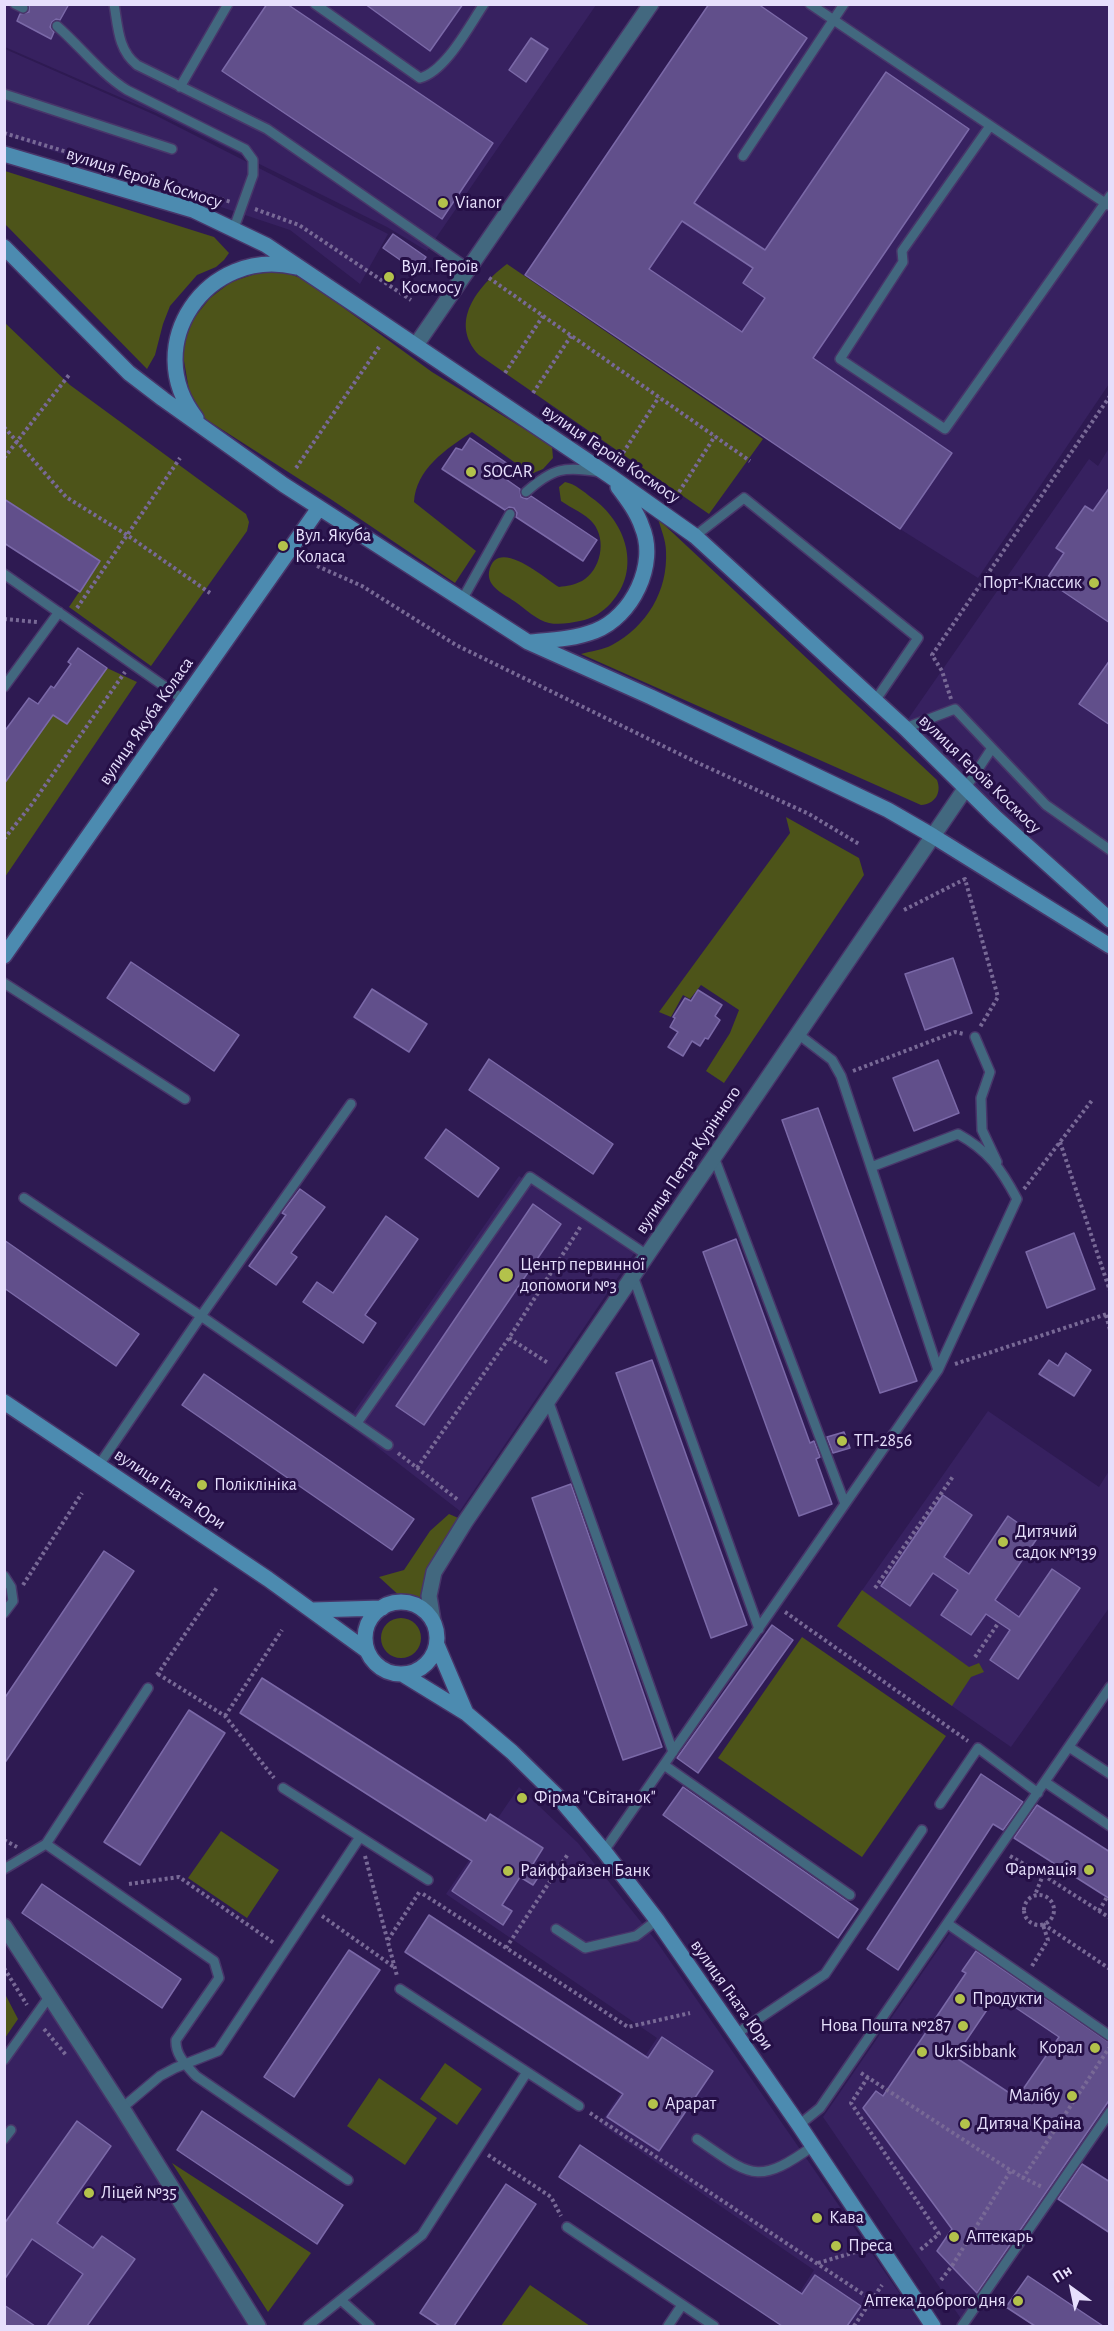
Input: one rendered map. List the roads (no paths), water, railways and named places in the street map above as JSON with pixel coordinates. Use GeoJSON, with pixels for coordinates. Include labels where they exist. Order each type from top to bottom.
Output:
{"type":"FeatureCollection","features":[{"type":"Feature","properties":{"kind":"main road","name":"вулиця Героїв Космосу"},"geometry":{"type":"LineString","coordinates":[[4,154],[193,210],[266,244],[608,474],[695,536],[905,728],[965,789],[1110,920]]}},
{"type":"Feature","properties":{"kind":"main road"},"geometry":{"type":"LineString","coordinates":[[4,247],[129,373],[319,508],[528,642],[651,696],[888,810],[1110,946]]}},
{"type":"Feature","properties":{"kind":"main road"},"geometry":{"type":"LineString","coordinates":[[201,426],[189,410],[180,392],[175,353],[178,334],[196,299],[210,285],[227,274],[245,267],[265,263],[285,264],[304,269]]}},
{"type":"Feature","properties":{"kind":"main road"},"geometry":{"type":"LineString","coordinates":[[528,642],[568,638],[597,630],[622,613],[640,586],[647,559],[643,528],[629,502],[608,474]]}},
{"type":"Feature","properties":{"kind":"main road","name":"вулиця Якуба Коласа"},"geometry":{"type":"LineString","coordinates":[[4,956],[319,508]]}},
{"type":"Feature","properties":{"kind":"main road","name":"вулиця Гната Юри"},"geometry":{"type":"LineString","coordinates":[[4,1402],[312,1610],[366,1650]]}},
{"type":"Feature","properties":{"kind":"main road"},"geometry":{"type":"LineString","coordinates":[[405,1602],[416,1605],[426,1612],[433,1622],[437,1633],[437,1645],[433,1656],[415,1672],[404,1675],[392,1674],[381,1669],[366,1650],[367,1626],[382,1608],[393,1603],[405,1602]]}},
{"type":"Feature","properties":{"kind":"main road"},"geometry":{"type":"LineString","coordinates":[[312,1610],[382,1608]]}},
{"type":"Feature","properties":{"kind":"main road","name":"вулиця Гната Юри"},"geometry":{"type":"LineString","coordinates":[[437,1645],[466,1713]]}},
{"type":"Feature","properties":{"kind":"main road","name":"вулиця Гната Юри"},"geometry":{"type":"LineString","coordinates":[[404,1675],[466,1713],[536,1774],[604,1851],[657,1920],[813,2146],[933,2326]]}},
{"type":"Feature","properties":{"kind":"street"},"geometry":{"type":"LineString","coordinates":[[416,345],[651,4]]}},
{"type":"Feature","properties":{"kind":"street","name":"вулиця Петра Курінного"},"geometry":{"type":"LineString","coordinates":[[433,1622],[429,1596],[434,1572],[465,1522],[965,789]]}},
{"type":"Feature","properties":{"kind":"street"},"geometry":{"type":"LineString","coordinates":[[4,1926],[122,2108],[258,2326]]}},
{"type":"Feature","properties":{"kind":"lane"},"geometry":{"type":"LineString","coordinates":[[114,4],[122,46],[128,57],[137,65],[267,129],[469,268]]}},
{"type":"Feature","properties":{"kind":"lane"},"geometry":{"type":"LineString","coordinates":[[180,87],[228,4]]}},
{"type":"Feature","properties":{"kind":"lane"},"geometry":{"type":"LineString","coordinates":[[315,4],[420,78],[440,67],[484,4]]}},
{"type":"Feature","properties":{"kind":"lane"},"geometry":{"type":"LineString","coordinates":[[810,4],[990,126],[1108,202],[945,429],[840,359],[903,262],[902,251],[990,126]]}},
{"type":"Feature","properties":{"kind":"lane"},"geometry":{"type":"LineString","coordinates":[[743,156],[844,4]]}},
{"type":"Feature","properties":{"kind":"lane"},"geometry":{"type":"LineString","coordinates":[[57,26],[109,79],[245,149],[253,160],[253,175],[234,228]]}},
{"type":"Feature","properties":{"kind":"lane"},"geometry":{"type":"LineString","coordinates":[[4,94],[172,149]]}},
{"type":"Feature","properties":{"kind":"lane"},"geometry":{"type":"LineString","coordinates":[[526,492],[559,470],[573,467],[608,474]]}},
{"type":"Feature","properties":{"kind":"lane"},"geometry":{"type":"LineString","coordinates":[[695,536],[744,498],[918,638],[875,701]]}},
{"type":"Feature","properties":{"kind":"lane"},"geometry":{"type":"LineString","coordinates":[[462,600],[510,514]]}},
{"type":"Feature","properties":{"kind":"lane"},"geometry":{"type":"LineString","coordinates":[[4,574],[184,700]]}},
{"type":"Feature","properties":{"kind":"lane"},"geometry":{"type":"LineString","coordinates":[[4,687],[58,612]]}},
{"type":"Feature","properties":{"kind":"lane"},"geometry":{"type":"LineString","coordinates":[[905,728],[955,709],[1046,805],[1110,850]]}},
{"type":"Feature","properties":{"kind":"lane"},"geometry":{"type":"LineString","coordinates":[[965,789],[992,748]]}},
{"type":"Feature","properties":{"kind":"lane"},"geometry":{"type":"LineString","coordinates":[[4,983],[184,1099]]}},
{"type":"Feature","properties":{"kind":"lane"},"geometry":{"type":"LineString","coordinates":[[798,1034],[832,1060],[841,1076],[938,1370]]}},
{"type":"Feature","properties":{"kind":"lane"},"geometry":{"type":"LineString","coordinates":[[604,1851],[938,1370],[1017,1199],[982,1130],[981,1098],[990,1072],[975,1036]]}},
{"type":"Feature","properties":{"kind":"lane"},"geometry":{"type":"LineString","coordinates":[[99,1465],[351,1104]]}},
{"type":"Feature","properties":{"kind":"lane"},"geometry":{"type":"LineString","coordinates":[[871,1167],[958,1134],[978,1145],[1001,1169]]}},
{"type":"Feature","properties":{"kind":"lane"},"geometry":{"type":"LineString","coordinates":[[714,1157],[845,1504]]}},
{"type":"Feature","properties":{"kind":"lane"},"geometry":{"type":"LineString","coordinates":[[357,1423],[530,1177],[647,1255]]}},
{"type":"Feature","properties":{"kind":"lane"},"geometry":{"type":"LineString","coordinates":[[24,1198],[388,1445]]}},
{"type":"Feature","properties":{"kind":"lane"},"geometry":{"type":"LineString","coordinates":[[633,1276],[759,1629]]}},
{"type":"Feature","properties":{"kind":"lane"},"geometry":{"type":"LineString","coordinates":[[548,1400],[673,1752]]}},
{"type":"Feature","properties":{"kind":"lane"},"geometry":{"type":"LineString","coordinates":[[4,1576],[11,1587],[13,1600],[4,1613]]}},
{"type":"Feature","properties":{"kind":"lane"},"geometry":{"type":"LineString","coordinates":[[4,1869],[46,1844],[148,1688]]}},
{"type":"Feature","properties":{"kind":"lane"},"geometry":{"type":"LineString","coordinates":[[798,2125],[820,2108],[850,2066],[1110,1688]]}},
{"type":"Feature","properties":{"kind":"lane"},"geometry":{"type":"LineString","coordinates":[[1069,1747],[1110,1774]]}},
{"type":"Feature","properties":{"kind":"lane"},"geometry":{"type":"LineString","coordinates":[[940,1804],[978,1748],[1038,1793]]}},
{"type":"Feature","properties":{"kind":"lane"},"geometry":{"type":"LineString","coordinates":[[664,1765],[850,1895]]}},
{"type":"Feature","properties":{"kind":"lane"},"geometry":{"type":"LineString","coordinates":[[1046,1782],[1110,1826]]}},
{"type":"Feature","properties":{"kind":"lane"},"geometry":{"type":"LineString","coordinates":[[283,1788],[428,1880]]}},
{"type":"Feature","properties":{"kind":"lane"},"geometry":{"type":"LineString","coordinates":[[735,2034],[825,1974],[922,1830]]}},
{"type":"Feature","properties":{"kind":"lane"},"geometry":{"type":"LineString","coordinates":[[122,2108],[160,2076],[218,2051],[360,1837]]}},
{"type":"Feature","properties":{"kind":"lane"},"geometry":{"type":"LineString","coordinates":[[46,1844],[214,1961],[219,1978],[176,2040],[175,2049],[185,2065],[196,2076],[348,2180]]}},
{"type":"Feature","properties":{"kind":"lane"},"geometry":{"type":"LineString","coordinates":[[556,1929],[585,1948],[636,1936],[657,1920]]}},
{"type":"Feature","properties":{"kind":"lane"},"geometry":{"type":"LineString","coordinates":[[948,1924],[1110,2036]]}},
{"type":"Feature","properties":{"kind":"lane"},"geometry":{"type":"LineString","coordinates":[[400,1989],[579,2106]]}},
{"type":"Feature","properties":{"kind":"lane"},"geometry":{"type":"LineString","coordinates":[[4,2060],[49,1997]]}},
{"type":"Feature","properties":{"kind":"lane"},"geometry":{"type":"LineString","coordinates":[[308,2326],[422,2235],[527,2072]]}},
{"type":"Feature","properties":{"kind":"lane"},"geometry":{"type":"LineString","coordinates":[[962,2326],[1110,2112]]}},
{"type":"Feature","properties":{"kind":"lane"},"geometry":{"type":"LineString","coordinates":[[4,2139],[11,2130]]}},
{"type":"Feature","properties":{"kind":"lane"},"geometry":{"type":"LineString","coordinates":[[697,2139],[743,2170],[760,2172],[777,2169],[813,2146]]}},
{"type":"Feature","properties":{"kind":"lane"},"geometry":{"type":"LineString","coordinates":[[567,2227],[714,2326]]}},
{"type":"Feature","properties":{"kind":"lane"},"geometry":{"type":"LineString","coordinates":[[342,2301],[370,2326]]}},
{"type":"Feature","properties":{"kind":"lane"},"geometry":{"type":"LineString","coordinates":[[668,2326],[682,2305]]}},
{"type":"Feature","properties":{"kind":"place","name":"Vianor"},"geometry":{"type":"Point","coordinates":[443,203]}},
{"type":"Feature","properties":{"kind":"place","name":"Вул. Героїв Космосу"},"geometry":{"type":"Point","coordinates":[389,277]}},
{"type":"Feature","properties":{"kind":"place","name":"SOCAR"},"geometry":{"type":"Point","coordinates":[471,472]}},
{"type":"Feature","properties":{"kind":"place","name":"Вул. Якуба Коласа"},"geometry":{"type":"Point","coordinates":[283,546]}},
{"type":"Feature","properties":{"kind":"place","name":"Порт-Классик"},"geometry":{"type":"Point","coordinates":[1094,583]}},
{"type":"Feature","properties":{"kind":"place","name":"Центр первинної допомоги №3"},"geometry":{"type":"Point","coordinates":[506,1275]}},
{"type":"Feature","properties":{"kind":"place","name":"ТП-2856"},"geometry":{"type":"Point","coordinates":[842,1441]}},
{"type":"Feature","properties":{"kind":"place","name":"Поліклініка"},"geometry":{"type":"Point","coordinates":[202,1485]}},
{"type":"Feature","properties":{"kind":"place","name":"Дитячий садок №139"},"geometry":{"type":"Point","coordinates":[1003,1542]}},
{"type":"Feature","properties":{"kind":"place","name":"Фірма \"Світанок\""},"geometry":{"type":"Point","coordinates":[522,1798]}},
{"type":"Feature","properties":{"kind":"place","name":"Фармація"},"geometry":{"type":"Point","coordinates":[1089,1870]}},
{"type":"Feature","properties":{"kind":"place","name":"Райффайзен Банк"},"geometry":{"type":"Point","coordinates":[508,1871]}},
{"type":"Feature","properties":{"kind":"place","name":"Продукти"},"geometry":{"type":"Point","coordinates":[960,1999]}},
{"type":"Feature","properties":{"kind":"place","name":"Нова Пошта №287"},"geometry":{"type":"Point","coordinates":[963,2026]}},
{"type":"Feature","properties":{"kind":"place","name":"Корал"},"geometry":{"type":"Point","coordinates":[1095,2048]}},
{"type":"Feature","properties":{"kind":"place","name":"UkrSibbank"},"geometry":{"type":"Point","coordinates":[922,2052]}},
{"type":"Feature","properties":{"kind":"place","name":"Малібу"},"geometry":{"type":"Point","coordinates":[1072,2096]}},
{"type":"Feature","properties":{"kind":"place","name":"Арарат"},"geometry":{"type":"Point","coordinates":[653,2104]}},
{"type":"Feature","properties":{"kind":"place","name":"Дитяча Країна"},"geometry":{"type":"Point","coordinates":[965,2124]}},
{"type":"Feature","properties":{"kind":"place","name":"Ліцей №35"},"geometry":{"type":"Point","coordinates":[89,2193]}},
{"type":"Feature","properties":{"kind":"place","name":"Кава"},"geometry":{"type":"Point","coordinates":[817,2218]}},
{"type":"Feature","properties":{"kind":"place","name":"Аптекарь"},"geometry":{"type":"Point","coordinates":[954,2237]}},
{"type":"Feature","properties":{"kind":"place","name":"Преса"},"geometry":{"type":"Point","coordinates":[836,2246]}},
{"type":"Feature","properties":{"kind":"place","name":"Аптека доброго дня"},"geometry":{"type":"Point","coordinates":[1018,2301]}}]}
